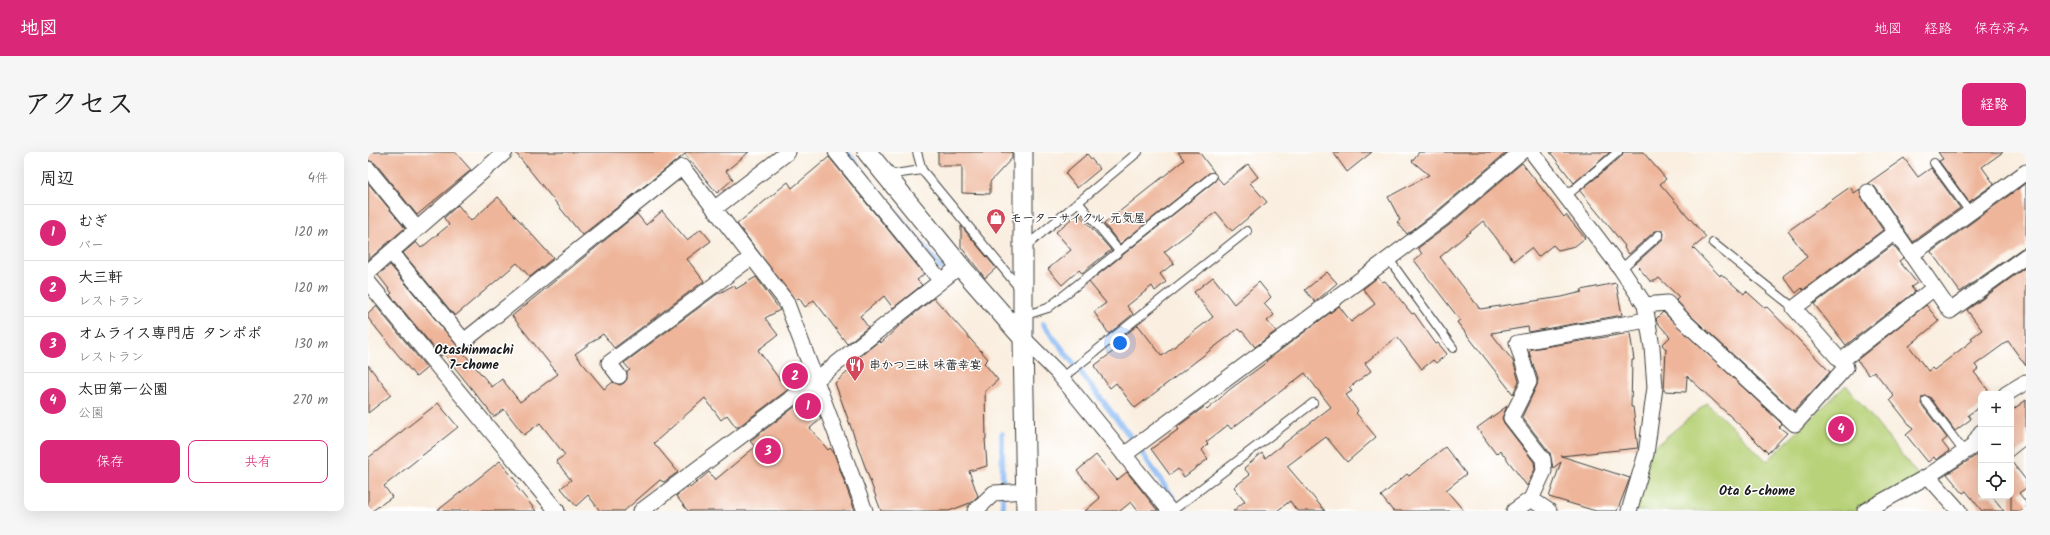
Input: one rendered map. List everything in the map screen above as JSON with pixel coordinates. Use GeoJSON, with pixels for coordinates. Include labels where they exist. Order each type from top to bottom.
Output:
{"type":"FeatureCollection","features":[{"type":"Feature","properties":{"kind":"street"},"geometry":{"type":"LineString","coordinates":[[368,272],[504,152]]}},
{"type":"Feature","properties":{"kind":"street"},"geometry":{"type":"LineString","coordinates":[[714,209],[788,152]]}},
{"type":"Feature","properties":{"kind":"street"},"geometry":{"type":"LineString","coordinates":[[836,152],[941,281]]}},
{"type":"Feature","properties":{"kind":"street"},"geometry":{"type":"LineString","coordinates":[[867,152],[960,266],[1023,338],[1066,375],[1127,452],[1175,508]]}},
{"type":"Feature","properties":{"kind":"street"},"geometry":{"type":"LineString","coordinates":[[1023,152],[1023,338],[1019,492],[1026,511]]}},
{"type":"Feature","properties":{"kind":"street"},"geometry":{"type":"LineString","coordinates":[[1127,452],[1442,219],[1521,152]]}},
{"type":"Feature","properties":{"kind":"street"},"geometry":{"type":"LineString","coordinates":[[1532,152],[1621,269],[1645,305],[1655,387],[1646,454],[1629,511]]}},
{"type":"Feature","properties":{"kind":"street"},"geometry":{"type":"LineString","coordinates":[[391,252],[464,341],[682,167],[786,301],[817,379],[865,511]]}},
{"type":"Feature","properties":{"kind":"street"},"geometry":{"type":"LineString","coordinates":[[368,169],[417,229]]}},
{"type":"Feature","properties":{"kind":"street"},"geometry":{"type":"LineString","coordinates":[[1911,255],[2026,172]]}},
{"type":"Feature","properties":{"kind":"street"},"geometry":{"type":"LineString","coordinates":[[1868,192],[1950,311],[2026,256]]}},
{"type":"Feature","properties":{"kind":"street"},"geometry":{"type":"LineString","coordinates":[[1645,305],[1667,303],[1684,321],[1796,424],[1846,367],[1794,308],[1895,232]]}},
{"type":"Feature","properties":{"kind":"street"},"geometry":{"type":"LineString","coordinates":[[619,376],[609,363],[752,257]]}},
{"type":"Feature","properties":{"kind":"street"},"geometry":{"type":"LineString","coordinates":[[642,511],[817,379],[960,266]]}},
{"type":"Feature","properties":{"kind":"street"},"geometry":{"type":"LineString","coordinates":[[368,282],[557,511]]}},
{"type":"Feature","properties":{"kind":"street"},"geometry":{"type":"LineString","coordinates":[[1841,361],[1934,288]]}},
{"type":"Feature","properties":{"kind":"street"},"geometry":{"type":"LineString","coordinates":[[1514,511],[1531,499],[1544,471],[1544,459],[1512,418],[1529,382],[1517,343],[1647,320]]}},
{"type":"Feature","properties":{"kind":"street"},"geometry":{"type":"LineString","coordinates":[[2011,391],[2026,382]]}},
{"type":"Feature","properties":{"kind":"street"},"geometry":{"type":"LineString","coordinates":[[1865,511],[1928,476],[1972,447],[1978,437]]}},
{"type":"Feature","properties":{"kind":"street"},"geometry":{"type":"LineString","coordinates":[[1928,476],[1959,511]]}},
{"type":"Feature","properties":{"kind":"street"},"geometry":{"type":"LineString","coordinates":[[975,511],[991,500],[1019,492]]}},
{"type":"Feature","properties":{"kind":"street"},"geometry":{"type":"LineString","coordinates":[[1531,499],[1549,511]]}},
{"type":"Feature","properties":{"kind":"lane"},"geometry":{"type":"LineString","coordinates":[[917,152],[922,170],[1023,292]]}},
{"type":"Feature","properties":{"kind":"lane"},"geometry":{"type":"LineString","coordinates":[[1023,248],[1138,152]]}},
{"type":"Feature","properties":{"kind":"lane"},"geometry":{"type":"LineString","coordinates":[[1565,197],[1618,152]]}},
{"type":"Feature","properties":{"kind":"lane"},"geometry":{"type":"LineString","coordinates":[[1934,164],[1970,212]]}},
{"type":"Feature","properties":{"kind":"lane"},"geometry":{"type":"LineString","coordinates":[[886,176],[922,170]]}},
{"type":"Feature","properties":{"kind":"lane"},"geometry":{"type":"LineString","coordinates":[[1023,316],[1048,308],[1212,177]]}},
{"type":"Feature","properties":{"kind":"lane"},"geometry":{"type":"LineString","coordinates":[[1078,202],[1119,251]]}},
{"type":"Feature","properties":{"kind":"lane"},"geometry":{"type":"LineString","coordinates":[[1066,375],[1247,231]]}},
{"type":"Feature","properties":{"kind":"lane"},"geometry":{"type":"LineString","coordinates":[[1621,269],[1659,235]]}},
{"type":"Feature","properties":{"kind":"lane"},"geometry":{"type":"LineString","coordinates":[[1713,243],[1794,308]]}},
{"type":"Feature","properties":{"kind":"lane"},"geometry":{"type":"LineString","coordinates":[[1388,258],[1453,348]]}},
{"type":"Feature","properties":{"kind":"lane"},"geometry":{"type":"LineString","coordinates":[[1926,401],[1964,452]]}},
{"type":"Feature","properties":{"kind":"lane"},"geometry":{"type":"LineString","coordinates":[[1175,508],[1313,403]]}},
{"type":"Feature","properties":{"kind":"green space"},"geometry":{"type":"Polygon","coordinates":[[[1846,385],[1921,479],[1865,511],[1629,511],[1646,454],[1707,403],[1767,461],[1846,385]]]}},
{"type":"Feature","properties":{"kind":"building"},"geometry":{"type":"Polygon","coordinates":[[[368,152],[455,152],[471,170],[417,215],[375,163],[368,160],[368,152]]]}},
{"type":"Feature","properties":{"kind":"building"},"geometry":{"type":"Polygon","coordinates":[[[515,152],[749,152],[726,171],[733,179],[717,193],[685,154],[582,235],[515,152]]]}},
{"type":"Feature","properties":{"kind":"building"},"geometry":{"type":"Polygon","coordinates":[[[938,152],[1012,152],[1012,158],[990,182],[990,194],[962,193],[962,166],[938,166],[938,152]]]}},
{"type":"Feature","properties":{"kind":"building"},"geometry":{"type":"Polygon","coordinates":[[[1178,152],[1199,152],[1214,172],[1209,173],[1120,244],[1104,224],[1184,160],[1178,152]]]}},
{"type":"Feature","properties":{"kind":"building"},"geometry":{"type":"Polygon","coordinates":[[[1333,152],[1372,152],[1347,172],[1333,152]]]}},
{"type":"Feature","properties":{"kind":"building"},"geometry":{"type":"Polygon","coordinates":[[[1419,152],[1507,152],[1436,212],[1407,234],[1397,222],[1400,220],[1388,197],[1429,175],[1412,161],[1419,152]]]}},
{"type":"Feature","properties":{"kind":"building"},"geometry":{"type":"Polygon","coordinates":[[[1550,152],[1610,152],[1574,183],[1550,152]]]}},
{"type":"Feature","properties":{"kind":"building"},"geometry":{"type":"Polygon","coordinates":[[[1623,152],[1643,152],[1666,179],[1660,184],[1706,237],[1693,248],[1720,276],[1721,274],[1744,294],[1746,291],[1765,308],[1767,307],[1830,372],[1794,411],[1690,315],[1676,300],[1679,297],[1659,278],[1655,281],[1650,281],[1638,267],[1639,266],[1636,263],[1663,239],[1663,231],[1655,231],[1629,254],[1624,248],[1625,246],[1580,191],[1622,156],[1623,152]]]}},
{"type":"Feature","properties":{"kind":"building"},"geometry":{"type":"Polygon","coordinates":[[[1938,152],[2003,152],[1982,167],[1994,184],[1969,202],[1939,161],[1943,159],[1938,152]]]}},
{"type":"Feature","properties":{"kind":"building"},"geometry":{"type":"Polygon","coordinates":[[[1087,154],[1100,169],[1077,188],[1065,173],[1087,154]]]}},
{"type":"Feature","properties":{"kind":"building"},"geometry":{"type":"Polygon","coordinates":[[[829,157],[924,274],[917,280],[922,285],[893,308],[884,296],[860,316],[868,327],[847,344],[814,300],[805,307],[799,298],[795,300],[737,224],[788,182],[792,188],[829,157]]]}},
{"type":"Feature","properties":{"kind":"building"},"geometry":{"type":"Polygon","coordinates":[[[1904,158],[1918,177],[1931,168],[1960,208],[1913,242],[1875,187],[1868,183],[1904,158]]]}},
{"type":"Feature","properties":{"kind":"building"},"geometry":{"type":"Polygon","coordinates":[[[1522,163],[1564,217],[1566,215],[1585,238],[1575,246],[1558,250],[1553,245],[1538,257],[1531,248],[1514,261],[1483,221],[1440,257],[1480,309],[1562,297],[1582,292],[1581,290],[1616,283],[1622,315],[1529,332],[1528,327],[1491,333],[1513,361],[1519,381],[1513,394],[1457,322],[1460,320],[1414,260],[1422,254],[1418,248],[1448,226],[1522,163]]]}},
{"type":"Feature","properties":{"kind":"building"},"geometry":{"type":"Polygon","coordinates":[[[1248,164],[1258,177],[1250,183],[1267,202],[1232,231],[1216,212],[1164,252],[1174,263],[1160,274],[1166,282],[1155,291],[1152,286],[1127,306],[1133,314],[1109,334],[1094,312],[1106,303],[1089,282],[1215,181],[1217,177],[1223,184],[1248,164]]]}},
{"type":"Feature","properties":{"kind":"building"},"geometry":{"type":"Polygon","coordinates":[[[368,183],[405,228],[368,260],[368,183]]]}},
{"type":"Feature","properties":{"kind":"building"},"geometry":{"type":"Polygon","coordinates":[[[2026,183],[2026,247],[1960,292],[1931,252],[2026,183]]]}},
{"type":"Feature","properties":{"kind":"building"},"geometry":{"type":"Polygon","coordinates":[[[1850,187],[1854,193],[1860,189],[1861,197],[1883,230],[1803,290],[1802,288],[1796,293],[1783,276],[1807,257],[1788,231],[1850,187]]]}},
{"type":"Feature","properties":{"kind":"building"},"geometry":{"type":"Polygon","coordinates":[[[498,197],[553,258],[530,277],[517,263],[455,316],[403,253],[416,242],[421,248],[449,225],[444,218],[458,205],[471,221],[498,197]]]}},
{"type":"Feature","properties":{"kind":"building"},"geometry":{"type":"Polygon","coordinates":[[[662,211],[687,240],[701,229],[711,241],[687,259],[704,281],[614,348],[603,334],[575,354],[604,389],[613,382],[620,385],[627,379],[627,372],[630,370],[624,363],[716,295],[734,285],[736,289],[756,277],[780,310],[765,318],[778,335],[758,350],[780,380],[790,373],[798,382],[738,427],[736,427],[727,415],[721,420],[705,398],[654,443],[678,472],[664,482],[660,480],[624,511],[600,511],[588,495],[576,506],[561,488],[571,480],[556,461],[565,455],[540,423],[524,435],[504,409],[494,417],[444,354],[441,356],[390,295],[392,293],[378,275],[390,265],[492,387],[502,379],[520,402],[558,374],[512,316],[637,214],[646,225],[662,211]]]}},
{"type":"Feature","properties":{"kind":"building"},"geometry":{"type":"Polygon","coordinates":[[[1078,213],[1111,250],[1082,273],[1079,270],[1062,285],[1048,269],[1071,250],[1056,232],[1078,213]]]}},
{"type":"Feature","properties":{"kind":"building"},"geometry":{"type":"Polygon","coordinates":[[[961,226],[996,268],[985,278],[961,247],[961,226]]]}},
{"type":"Feature","properties":{"kind":"building"},"geometry":{"type":"Polygon","coordinates":[[[1893,245],[1903,258],[1899,261],[1917,283],[1911,287],[1915,292],[1846,345],[1814,304],[1893,245]]]}},
{"type":"Feature","properties":{"kind":"building"},"geometry":{"type":"Polygon","coordinates":[[[2026,267],[2026,366],[2008,341],[1975,365],[1978,369],[1974,372],[1989,391],[1978,391],[1978,408],[1968,415],[1971,419],[1955,431],[1930,397],[1922,397],[1921,404],[1947,438],[1942,442],[1949,451],[1936,460],[1934,457],[1928,462],[1906,435],[1913,429],[1890,400],[1894,396],[1874,371],[1869,375],[1857,360],[1926,305],[1939,321],[1909,346],[1928,371],[1932,368],[1934,370],[1973,340],[1971,338],[1982,330],[1967,310],[2026,267]]]}},
{"type":"Feature","properties":{"kind":"building"},"geometry":{"type":"Polygon","coordinates":[[[1327,272],[1337,283],[1315,302],[1305,290],[1327,272]]]}},
{"type":"Feature","properties":{"kind":"building"},"geometry":{"type":"Polygon","coordinates":[[[1213,277],[1234,304],[1259,282],[1271,297],[1264,304],[1274,315],[1267,321],[1276,331],[1255,347],[1242,331],[1241,332],[1238,329],[1135,408],[1116,383],[1110,388],[1094,366],[1119,347],[1116,342],[1138,325],[1162,356],[1213,317],[1194,292],[1213,277]]]}},
{"type":"Feature","properties":{"kind":"building"},"geometry":{"type":"Polygon","coordinates":[[[1378,277],[1382,282],[1385,281],[1412,314],[1414,313],[1436,344],[1438,343],[1447,354],[1436,363],[1433,360],[1422,369],[1397,337],[1365,363],[1371,371],[1349,388],[1352,391],[1346,395],[1358,411],[1356,413],[1376,437],[1347,462],[1326,437],[1287,466],[1325,511],[1297,511],[1290,501],[1277,511],[1233,511],[1245,501],[1234,487],[1250,475],[1244,468],[1262,453],[1265,458],[1331,407],[1305,373],[1231,429],[1228,425],[1206,442],[1208,444],[1202,450],[1208,459],[1184,477],[1178,469],[1170,475],[1151,449],[1179,429],[1177,427],[1204,407],[1207,410],[1229,390],[1339,306],[1351,322],[1375,304],[1363,289],[1378,277]]]}},
{"type":"Feature","properties":{"kind":"building"},"geometry":{"type":"Polygon","coordinates":[[[934,298],[988,359],[984,363],[998,380],[985,391],[985,439],[987,466],[969,471],[978,496],[970,503],[949,511],[881,511],[835,383],[860,361],[858,358],[879,341],[881,343],[899,326],[934,298]]]}},
{"type":"Feature","properties":{"kind":"building"},"geometry":{"type":"Polygon","coordinates":[[[376,306],[427,368],[416,377],[368,318],[368,313],[376,306]]]}},
{"type":"Feature","properties":{"kind":"building"},"geometry":{"type":"Polygon","coordinates":[[[1663,312],[1782,424],[1779,427],[1787,433],[1768,453],[1687,376],[1686,392],[1664,391],[1666,349],[1662,345],[1670,337],[1656,319],[1663,312]]]}},
{"type":"Feature","properties":{"kind":"building"},"geometry":{"type":"Polygon","coordinates":[[[1630,333],[1634,360],[1632,360],[1631,407],[1633,407],[1638,448],[1561,456],[1630,478],[1617,511],[1596,511],[1549,497],[1561,462],[1553,468],[1550,453],[1522,417],[1537,385],[1538,379],[1529,352],[1532,349],[1630,333]]]}},
{"type":"Feature","properties":{"kind":"building"},"geometry":{"type":"Polygon","coordinates":[[[368,365],[391,395],[368,413],[368,365]]]}},
{"type":"Feature","properties":{"kind":"building"},"geometry":{"type":"Polygon","coordinates":[[[809,396],[815,404],[821,419],[810,428],[828,450],[830,448],[834,453],[855,511],[688,511],[676,496],[689,486],[690,488],[709,472],[715,480],[755,447],[750,441],[809,396]]]}},
{"type":"Feature","properties":{"kind":"building"},"geometry":{"type":"Polygon","coordinates":[[[2026,400],[2026,445],[2014,455],[2014,427],[2014,409],[2026,400]]]}},
{"type":"Feature","properties":{"kind":"building"},"geometry":{"type":"Polygon","coordinates":[[[438,403],[458,427],[384,486],[392,497],[372,511],[368,511],[368,458],[438,403]]]}},
{"type":"Feature","properties":{"kind":"building"},"geometry":{"type":"Polygon","coordinates":[[[1507,406],[1502,418],[1504,423],[1534,462],[1535,469],[1527,486],[1500,450],[1496,454],[1477,428],[1507,406]]]}},
{"type":"Feature","properties":{"kind":"building"},"geometry":{"type":"Polygon","coordinates":[[[1445,447],[1466,474],[1446,490],[1464,511],[1393,511],[1381,496],[1407,474],[1409,476],[1445,447]]]}},
{"type":"Feature","properties":{"kind":"building"},"geometry":{"type":"Polygon","coordinates":[[[1978,454],[1978,499],[1994,499],[2004,511],[1982,511],[1966,491],[1963,493],[1947,474],[1978,454]]]}},
{"type":"Feature","properties":{"kind":"building"},"geometry":{"type":"Polygon","coordinates":[[[1096,455],[1117,480],[1127,472],[1158,511],[1138,511],[1131,502],[1120,511],[1085,511],[1100,498],[1077,471],[1096,455]]]}},
{"type":"Feature","properties":{"kind":"building"},"geometry":{"type":"Polygon","coordinates":[[[500,461],[518,484],[516,486],[536,511],[437,511],[500,461]]]}},
{"type":"Feature","properties":{"kind":"building"},"geometry":{"type":"Polygon","coordinates":[[[2014,465],[2026,480],[2026,488],[2019,493],[2026,502],[2026,511],[2011,511],[2011,499],[2014,499],[2014,465]]]}},
{"type":"Feature","properties":{"kind":"waterway"},"geometry":{"type":"LineString","coordinates":[[846,152],[941,268]]}},
{"type":"Feature","properties":{"kind":"waterway"},"geometry":{"type":"LineString","coordinates":[[1043,324],[1133,440],[1182,511]]}},
{"type":"Feature","properties":{"kind":"waterway"},"geometry":{"type":"LineString","coordinates":[[1002,434],[1003,511]]}},
{"type":"Feature","properties":{"kind":"place","name":"モーターサイクル 元気屋"},"geometry":{"type":"Point","coordinates":[996,235]}},
{"type":"Feature","properties":{"kind":"place","name":"大三軒"},"geometry":{"type":"Point","coordinates":[795,376]}},
{"type":"Feature","properties":{"kind":"place","name":"串かつ三昧 味蕾幸宴"},"geometry":{"type":"Point","coordinates":[855,382]}},
{"type":"Feature","properties":{"kind":"place","name":"むぎ"},"geometry":{"type":"Point","coordinates":[808,406]}},
{"type":"Feature","properties":{"kind":"place","name":"太田第一公園"},"geometry":{"type":"Point","coordinates":[1841,429]}},
{"type":"Feature","properties":{"kind":"place","name":"オムライス専門店 タンポポ"},"geometry":{"type":"Point","coordinates":[768,451]}},
{"type":"Feature","properties":{"kind":"district","name":"Otashinmachi 7-chome"},"geometry":{"type":"Point","coordinates":[474,358]}},
{"type":"Feature","properties":{"kind":"district","name":"Ota 6-chome"},"geometry":{"type":"Point","coordinates":[1757,491]}}]}
